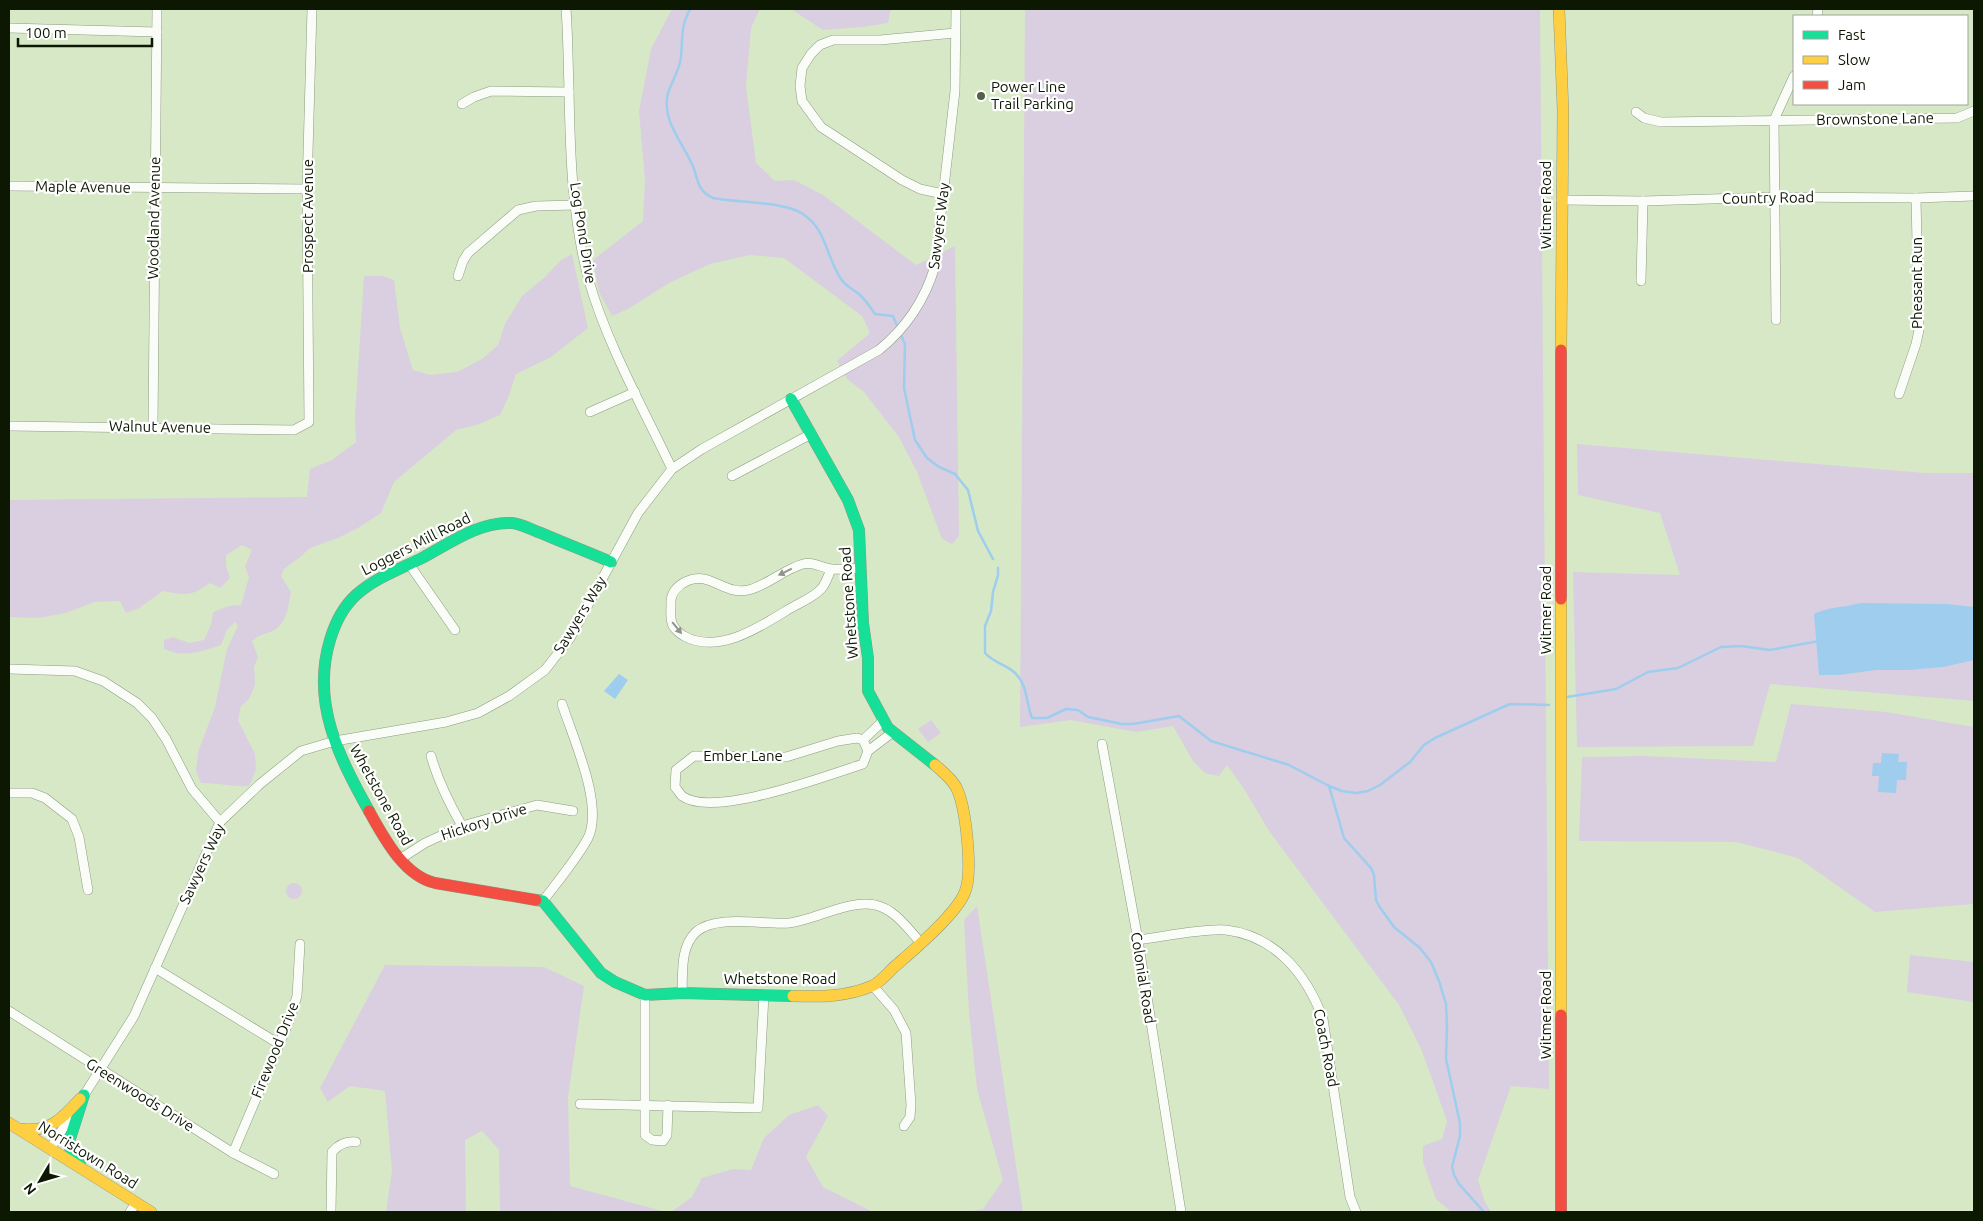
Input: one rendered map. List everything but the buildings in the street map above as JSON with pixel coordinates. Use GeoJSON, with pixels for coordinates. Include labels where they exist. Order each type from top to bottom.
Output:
{"type":"FeatureCollection","features":[{"type":"Feature","properties":{"kind":"street","name":"Woodland Avenue"},"geometry":{"type":"LineString","coordinates":[[153,426],[157,9]]}},
{"type":"Feature","properties":{"kind":"street","name":"Prospect Avenue"},"geometry":{"type":"LineString","coordinates":[[309,422],[307,189],[312,9]]}},
{"type":"Feature","properties":{"kind":"street","name":"Log Pond Drive"},"geometry":{"type":"LineString","coordinates":[[566,9],[576,205],[589,281],[598,307],[635,392],[672,469]]}},
{"type":"Feature","properties":{"kind":"street","name":"Sawyers Way"},"geometry":{"type":"LineString","coordinates":[[50,1148],[134,1016],[220,822],[260,784],[301,751],[335,741],[446,722],[478,713],[509,696],[545,670],[570,638],[638,513],[672,469],[702,449],[879,350],[894,338],[908,322],[930,286],[935,266],[955,91],[956,9]]}},
{"type":"Feature","properties":{"kind":"street","name":"Witmer Road"},"geometry":{"type":"LineString","coordinates":[[1559,9],[1563,111],[1561,200],[1561,1212]]}},
{"type":"Feature","properties":{"kind":"street"},"geometry":{"type":"LineString","coordinates":[[9,28],[157,32]]}},
{"type":"Feature","properties":{"kind":"street"},"geometry":{"type":"LineString","coordinates":[[943,194],[920,189],[902,180],[821,127],[802,101],[800,86],[802,68],[811,54],[820,45],[833,40],[880,40],[955,33]]}},
{"type":"Feature","properties":{"kind":"street"},"geometry":{"type":"LineString","coordinates":[[1776,320],[1774,120],[1793,78]]}},
{"type":"Feature","properties":{"kind":"street"},"geometry":{"type":"LineString","coordinates":[[462,104],[474,96],[491,91],[569,92]]}},
{"type":"Feature","properties":{"kind":"street","name":"Brownstone Lane"},"geometry":{"type":"LineString","coordinates":[[1636,112],[1644,118],[1661,122],[1957,118],[1974,111]]}},
{"type":"Feature","properties":{"kind":"street","name":"Maple Avenue"},"geometry":{"type":"LineString","coordinates":[[9,186],[154,189],[307,189]]}},
{"type":"Feature","properties":{"kind":"street","name":"Country Road"},"geometry":{"type":"LineString","coordinates":[[1561,200],[1643,202],[1776,198],[1974,196]]}},
{"type":"Feature","properties":{"kind":"street","name":"Pheasant Run"},"geometry":{"type":"LineString","coordinates":[[1900,394],[1919,330],[1916,198]]}},
{"type":"Feature","properties":{"kind":"street"},"geometry":{"type":"LineString","coordinates":[[1641,280],[1643,202]]}},
{"type":"Feature","properties":{"kind":"street"},"geometry":{"type":"LineString","coordinates":[[458,276],[468,253],[518,210],[536,206],[576,205]]}},
{"type":"Feature","properties":{"kind":"street"},"geometry":{"type":"LineString","coordinates":[[590,412],[635,392]]}},
{"type":"Feature","properties":{"kind":"street","name":"Whetstone Road"},"geometry":{"type":"LineString","coordinates":[[335,741],[344,765],[381,832],[400,859],[421,879],[543,901],[601,973],[614,982],[645,995],[832,997],[874,986],[956,908],[966,892],[969,874],[968,848],[960,796],[955,785],[947,775],[888,728],[868,691],[868,658],[863,623],[859,530],[848,500],[791,399]]}},
{"type":"Feature","properties":{"kind":"street","name":"Walnut Avenue"},"geometry":{"type":"LineString","coordinates":[[9,426],[153,426],[294,430],[309,422]]}},
{"type":"Feature","properties":{"kind":"street"},"geometry":{"type":"LineString","coordinates":[[732,476],[811,434]]}},
{"type":"Feature","properties":{"kind":"street","name":"Loggers Mill Road"},"geometry":{"type":"LineString","coordinates":[[335,741],[322,697],[323,663],[335,626],[347,604],[368,584],[476,530],[495,523],[515,522],[610,562]]}},
{"type":"Feature","properties":{"kind":"street"},"geometry":{"type":"LineString","coordinates":[[831,569],[822,589],[814,595],[772,620],[730,640],[710,643],[692,641],[680,634],[672,623],[671,597],[677,587],[697,578],[708,579],[730,591],[752,590],[785,571],[805,563],[821,564],[831,569],[862,568]]}},
{"type":"Feature","properties":{"kind":"street"},"geometry":{"type":"LineString","coordinates":[[410,564],[455,630]]}},
{"type":"Feature","properties":{"kind":"street"},"geometry":{"type":"LineString","coordinates":[[9,669],[74,671],[103,681],[137,703],[152,718],[166,739],[192,789],[220,822]]}},
{"type":"Feature","properties":{"kind":"street"},"geometry":{"type":"LineString","coordinates":[[543,901],[588,838],[593,818],[592,794],[562,704]]}},
{"type":"Feature","properties":{"kind":"street"},"geometry":{"type":"LineString","coordinates":[[868,751],[863,740],[884,720]]}},
{"type":"Feature","properties":{"kind":"street","name":"Ember Lane"},"geometry":{"type":"LineString","coordinates":[[863,740],[857,738],[838,741],[786,757],[694,756],[676,770],[675,787],[683,796],[700,802],[725,802],[754,796],[863,764],[868,751],[893,732]]}},
{"type":"Feature","properties":{"kind":"street","name":"Colonial Road"},"geometry":{"type":"LineString","coordinates":[[1102,744],[1138,940],[1181,1212]]}},
{"type":"Feature","properties":{"kind":"street"},"geometry":{"type":"LineString","coordinates":[[431,756],[447,800],[462,826]]}},
{"type":"Feature","properties":{"kind":"street"},"geometry":{"type":"LineString","coordinates":[[9,793],[32,794],[45,798],[72,819],[79,837],[88,890]]}},
{"type":"Feature","properties":{"kind":"street","name":"Hickory Drive"},"geometry":{"type":"LineString","coordinates":[[400,859],[409,851],[462,826],[537,805],[574,811]]}},
{"type":"Feature","properties":{"kind":"street"},"geometry":{"type":"LineString","coordinates":[[682,994],[686,945],[698,930],[712,923],[787,923],[865,904],[889,910],[921,943]]}},
{"type":"Feature","properties":{"kind":"street","name":"Coach Road"},"geometry":{"type":"LineString","coordinates":[[1138,940],[1226,930],[1243,934],[1271,946],[1281,953],[1298,971],[1315,998],[1323,1019],[1350,1197],[1356,1212]]}},
{"type":"Feature","properties":{"kind":"street","name":"Firewood Drive"},"geometry":{"type":"LineString","coordinates":[[233,1153],[289,1021],[297,996],[300,944]]}},
{"type":"Feature","properties":{"kind":"street"},"geometry":{"type":"LineString","coordinates":[[155,968],[279,1044]]}},
{"type":"Feature","properties":{"kind":"street"},"geometry":{"type":"LineString","coordinates":[[874,986],[894,1010],[906,1033],[911,1105],[910,1117],[904,1126]]}},
{"type":"Feature","properties":{"kind":"street"},"geometry":{"type":"LineString","coordinates":[[645,995],[645,1135],[652,1140],[663,1141],[667,1135],[668,1106]]}},
{"type":"Feature","properties":{"kind":"street"},"geometry":{"type":"LineString","coordinates":[[580,1104],[758,1108],[764,995]]}},
{"type":"Feature","properties":{"kind":"street","name":"Greenwoods Drive"},"geometry":{"type":"LineString","coordinates":[[9,1011],[233,1153],[274,1174]]}},
{"type":"Feature","properties":{"kind":"street"},"geometry":{"type":"LineString","coordinates":[[12,1125],[37,1131],[48,1128],[60,1120],[84,1095]]}},
{"type":"Feature","properties":{"kind":"street"},"geometry":{"type":"LineString","coordinates":[[84,1095],[73,1126],[69,1147],[74,1157],[90,1174]]}},
{"type":"Feature","properties":{"kind":"street","name":"Norristown Road"},"geometry":{"type":"LineString","coordinates":[[12,1125],[90,1174],[133,1207],[151,1212]]}},
{"type":"Feature","properties":{"kind":"street"},"geometry":{"type":"LineString","coordinates":[[331,1212],[332,1152],[337,1146],[347,1142],[356,1142]]}},
{"type":"Feature","properties":{"kind":"shaded area"},"geometry":{"type":"Polygon","coordinates":[[[672,9],[760,9],[751,28],[746,86],[756,163],[775,181],[794,180],[823,195],[916,265],[955,246],[959,536],[952,544],[942,539],[917,472],[899,437],[864,392],[847,379],[837,361],[870,333],[862,316],[784,258],[750,255],[710,264],[669,283],[628,309],[612,316],[599,292],[593,260],[643,221],[645,180],[639,111],[651,49],[672,9]]]}},
{"type":"Feature","properties":{"kind":"shaded area"},"geometry":{"type":"Polygon","coordinates":[[[791,9],[891,9],[888,23],[823,30],[791,9]]]}},
{"type":"Feature","properties":{"kind":"shaded area"},"geometry":{"type":"Polygon","coordinates":[[[1025,9],[1540,9],[1549,1089],[1511,1086],[1478,1180],[1485,1202],[1491,1212],[1451,1212],[1436,1199],[1423,1162],[1423,1146],[1442,1139],[1447,1121],[1422,1051],[1399,1005],[1269,831],[1227,765],[1219,776],[1205,773],[1193,761],[1173,726],[1136,732],[1071,720],[1020,727],[1025,9]]]}},
{"type":"Feature","properties":{"kind":"shaded area"},"geometry":{"type":"Polygon","coordinates":[[[572,254],[588,328],[551,357],[516,374],[500,415],[477,425],[456,430],[394,482],[381,513],[338,538],[310,548],[284,569],[281,576],[291,592],[288,610],[283,621],[276,629],[252,641],[258,657],[254,667],[255,685],[249,699],[241,706],[238,720],[255,754],[256,770],[249,786],[201,783],[196,771],[198,752],[215,707],[227,649],[238,626],[235,622],[227,630],[221,645],[199,652],[185,654],[171,652],[164,649],[164,640],[173,637],[189,643],[204,640],[211,625],[213,612],[229,606],[241,605],[249,577],[245,566],[252,550],[242,545],[226,555],[226,566],[230,578],[220,588],[210,583],[198,591],[188,594],[163,591],[139,608],[126,613],[120,601],[94,602],[66,613],[38,618],[9,617],[9,500],[307,497],[310,469],[332,460],[356,442],[355,417],[364,276],[383,276],[394,280],[400,328],[413,370],[430,375],[457,372],[482,359],[498,345],[505,324],[522,296],[545,277],[561,260],[572,254]]]}},
{"type":"Feature","properties":{"kind":"shaded area"},"geometry":{"type":"Polygon","coordinates":[[[1577,444],[1925,473],[1974,473],[1974,701],[1770,684],[1753,746],[1577,747],[1573,572],[1680,575],[1660,513],[1578,495],[1577,444]]]}},
{"type":"Feature","properties":{"kind":"shaded area"},"geometry":{"type":"Polygon","coordinates":[[[1791,704],[1886,712],[1974,727],[1974,904],[1875,912],[1798,858],[1736,842],[1579,841],[1582,757],[1644,756],[1776,762],[1791,704]]]}},
{"type":"Feature","properties":{"kind":"shaded area"},"geometry":{"type":"Polygon","coordinates":[[[931,720],[941,733],[928,742],[918,729],[931,720]]]}},
{"type":"Feature","properties":{"kind":"shaded area"},"geometry":{"type":"Polygon","coordinates":[[[294,883],[300,885],[302,891],[300,897],[294,899],[288,897],[286,891],[288,885],[294,883]]]}},
{"type":"Feature","properties":{"kind":"shaded area"},"geometry":{"type":"Polygon","coordinates":[[[977,906],[1023,1212],[967,1212],[983,1209],[1003,1180],[977,1089],[969,1013],[964,920],[977,906]]]}},
{"type":"Feature","properties":{"kind":"shaded area"},"geometry":{"type":"Polygon","coordinates":[[[1910,955],[1974,962],[1974,1002],[1907,992],[1910,955]]]}},
{"type":"Feature","properties":{"kind":"shaded area"},"geometry":{"type":"Polygon","coordinates":[[[385,965],[544,967],[584,986],[568,1097],[570,1186],[666,1212],[563,1212],[559,1210],[559,1212],[500,1212],[499,1150],[482,1131],[465,1140],[466,1212],[386,1212],[392,1171],[385,1091],[350,1086],[328,1102],[320,1088],[385,965]]]}},
{"type":"Feature","properties":{"kind":"shaded area"},"geometry":{"type":"Polygon","coordinates":[[[818,1105],[828,1116],[806,1157],[823,1187],[873,1212],[671,1212],[692,1197],[702,1178],[733,1169],[751,1170],[764,1138],[789,1115],[818,1105]]]}},
{"type":"Feature","properties":{"kind":"water"},"geometry":{"type":"Polygon","coordinates":[[[1861,603],[1947,604],[1974,607],[1974,660],[1943,667],[1819,675],[1814,614],[1831,608],[1861,603]]]}},
{"type":"Feature","properties":{"kind":"water"},"geometry":{"type":"Polygon","coordinates":[[[619,674],[628,680],[615,699],[604,691],[619,674]]]}},
{"type":"Feature","properties":{"kind":"water"},"geometry":{"type":"Polygon","coordinates":[[[1882,753],[1899,754],[1898,762],[1907,762],[1906,780],[1897,780],[1896,793],[1878,792],[1879,776],[1872,776],[1873,763],[1881,763],[1882,753]]]}},
{"type":"Feature","properties":{"kind":"waterway"},"geometry":{"type":"LineString","coordinates":[[690,9],[683,27],[678,70],[668,93],[667,112],[692,164],[701,188],[713,198],[773,205],[795,210],[803,214],[811,220],[822,236],[836,271],[843,282],[861,296],[875,314],[893,316],[898,328]]}},
{"type":"Feature","properties":{"kind":"waterway"},"geometry":{"type":"LineString","coordinates":[[900,333],[905,344],[904,388],[915,440],[927,458],[939,467],[955,474],[968,490],[978,531],[993,559]]}},
{"type":"Feature","properties":{"kind":"waterway"},"geometry":{"type":"LineString","coordinates":[[998,568],[991,611],[985,626],[985,653],[1012,670],[1019,678],[1025,689],[1032,718],[1047,718],[1066,709],[1078,710],[1088,717],[1122,724],[1133,724],[1179,716],[1211,741],[1289,765],[1329,786],[1342,791],[1356,793],[1368,791],[1380,785],[1410,762],[1424,745],[1435,738],[1510,704],[1549,705]]}},
{"type":"Feature","properties":{"kind":"waterway"},"geometry":{"type":"LineString","coordinates":[[1567,697],[1616,689],[1648,672],[1678,668],[1721,647],[1741,646],[1770,650],[1819,641]]}},
{"type":"Feature","properties":{"kind":"waterway"},"geometry":{"type":"LineString","coordinates":[[1329,786],[1344,838],[1371,868],[1374,875],[1376,900],[1379,906],[1394,927],[1420,948],[1431,962],[1439,981],[1446,1004],[1446,1059],[1460,1123],[1460,1136],[1452,1167],[1459,1184],[1484,1212]]}},
{"type":"Feature","properties":{"kind":"traffic: fast"},"geometry":{"type":"LineString","coordinates":[[791,399],[848,500],[859,530],[863,623],[868,658],[868,691],[888,728],[935,765]]}},
{"type":"Feature","properties":{"kind":"traffic: fast"},"geometry":{"type":"LineString","coordinates":[[369,811],[338,750],[326,708],[324,686],[325,663],[330,640],[337,621],[351,600],[363,589],[379,579],[454,540],[477,529],[500,523],[512,523],[523,526],[611,562]]}},
{"type":"Feature","properties":{"kind":"traffic: fast"},"geometry":{"type":"LineString","coordinates":[[536,900],[543,901],[601,973],[615,982],[645,995],[682,993],[793,996]]}},
{"type":"Feature","properties":{"kind":"traffic: fast"},"geometry":{"type":"LineString","coordinates":[[80,1164],[71,1152],[69,1142],[84,1095]]}},
{"type":"Feature","properties":{"kind":"traffic: slow"},"geometry":{"type":"LineString","coordinates":[[1559,9],[1563,111],[1561,350]]}},
{"type":"Feature","properties":{"kind":"traffic: slow"},"geometry":{"type":"LineString","coordinates":[[1561,599],[1561,1015]]}},
{"type":"Feature","properties":{"kind":"traffic: slow"},"geometry":{"type":"LineString","coordinates":[[793,996],[843,994],[875,985],[932,933],[960,901],[965,892],[968,870],[967,839],[963,809],[956,787],[947,775],[935,765]]}},
{"type":"Feature","properties":{"kind":"traffic: slow"},"geometry":{"type":"LineString","coordinates":[[22,1129],[40,1129],[55,1123],[80,1099]]}},
{"type":"Feature","properties":{"kind":"traffic: slow"},"geometry":{"type":"LineString","coordinates":[[9,1123],[151,1212]]}},
{"type":"Feature","properties":{"kind":"traffic: jam"},"geometry":{"type":"LineString","coordinates":[[1561,350],[1561,599]]}},
{"type":"Feature","properties":{"kind":"traffic: jam"},"geometry":{"type":"LineString","coordinates":[[369,811],[388,844],[404,864],[424,879],[435,883],[536,900]]}},
{"type":"Feature","properties":{"kind":"traffic: jam"},"geometry":{"type":"LineString","coordinates":[[1561,1015],[1561,1212]]}},
{"type":"Feature","properties":{"kind":"place","name":"Power Line Trail Parking"},"geometry":{"type":"Point","coordinates":[981,96]}}]}
